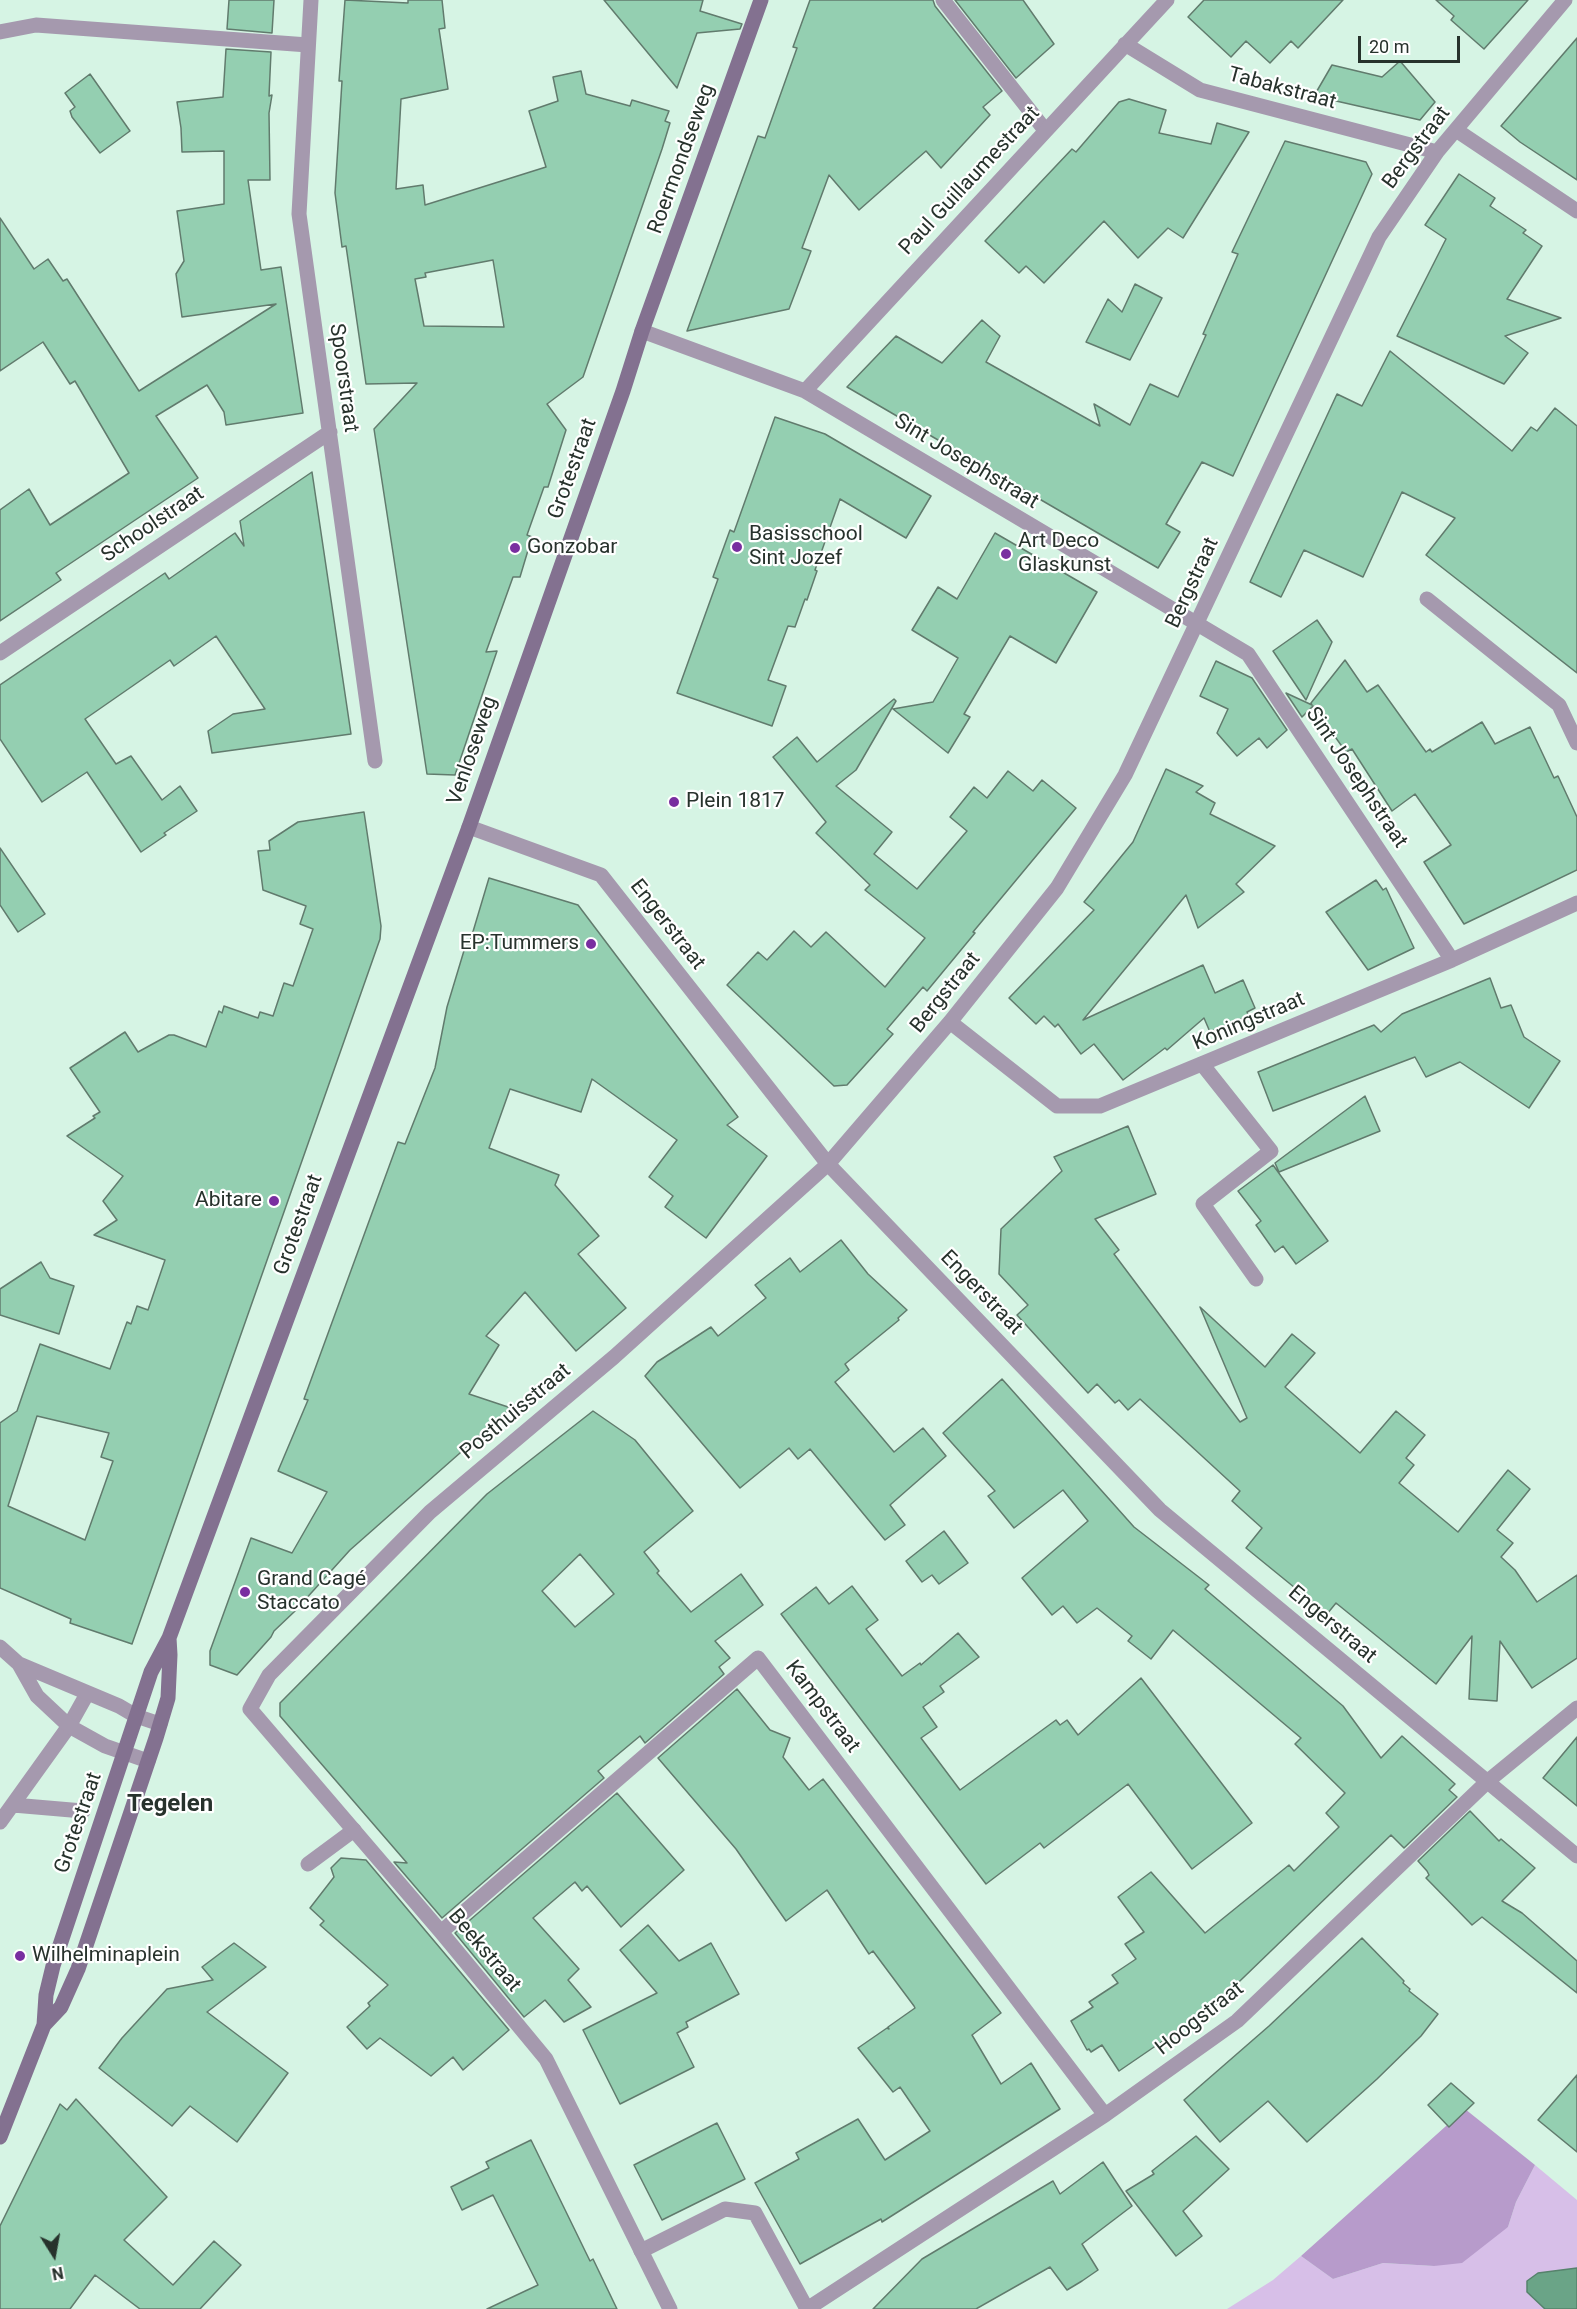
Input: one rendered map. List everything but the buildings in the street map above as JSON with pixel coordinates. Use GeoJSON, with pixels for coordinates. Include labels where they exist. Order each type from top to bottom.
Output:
{"type":"FeatureCollection","features":[{"type":"Feature","properties":{"kind":"main road","name":"Roermondseweg"},"geometry":{"type":"LineString","coordinates":[[642,331],[761,0]]}},
{"type":"Feature","properties":{"kind":"main road","name":"Grotestraat"},"geometry":{"type":"LineString","coordinates":[[517,689],[623,391],[642,331]]}},
{"type":"Feature","properties":{"kind":"main road","name":"Venloseweg"},"geometry":{"type":"LineString","coordinates":[[469,827],[517,689]]}},
{"type":"Feature","properties":{"kind":"main road","name":"Grotestraat"},"geometry":{"type":"LineString","coordinates":[[0,2138],[44,2025],[46,1995],[53,1966],[151,1672],[169,1638],[469,827]]}},
{"type":"Feature","properties":{"kind":"main road","name":"Grotestraat"},"geometry":{"type":"LineString","coordinates":[[44,2025],[61,2007],[78,1969],[160,1724],[168,1698],[169,1638]]}},
{"type":"Feature","properties":{"kind":"street","name":"Spoorstraat"},"geometry":{"type":"LineString","coordinates":[[311,0],[299,214],[375,761]]}},
{"type":"Feature","properties":{"kind":"street"},"geometry":{"type":"LineString","coordinates":[[943,0],[1045,130]]}},
{"type":"Feature","properties":{"kind":"street","name":"Paul Guillaumestraat"},"geometry":{"type":"LineString","coordinates":[[805,391],[1167,0]]}},
{"type":"Feature","properties":{"kind":"street","name":"Bergstraat"},"geometry":{"type":"LineString","coordinates":[[828,1164],[950,1022],[1057,888],[1125,775],[1379,237],[1437,152],[1565,0]]}},
{"type":"Feature","properties":{"kind":"street"},"geometry":{"type":"LineString","coordinates":[[0,32],[36,25],[308,45]]}},
{"type":"Feature","properties":{"kind":"street","name":"Tabakstraat"},"geometry":{"type":"LineString","coordinates":[[1125,44],[1200,90],[1437,152]]}},
{"type":"Feature","properties":{"kind":"street"},"geometry":{"type":"LineString","coordinates":[[1456,130],[1577,210]]}},
{"type":"Feature","properties":{"kind":"street","name":"Sint Josephstraat"},"geometry":{"type":"LineString","coordinates":[[642,331],[805,391],[1248,654],[1452,960]]}},
{"type":"Feature","properties":{"kind":"street","name":"Schoolstraat"},"geometry":{"type":"LineString","coordinates":[[0,653],[330,432]]}},
{"type":"Feature","properties":{"kind":"street"},"geometry":{"type":"LineString","coordinates":[[1427,599],[1559,705],[1577,743]]}},
{"type":"Feature","properties":{"kind":"street","name":"Engerstraat"},"geometry":{"type":"LineString","coordinates":[[469,827],[601,875],[828,1164],[1160,1510],[1577,1856]]}},
{"type":"Feature","properties":{"kind":"street","name":"Koningstraat"},"geometry":{"type":"LineString","coordinates":[[950,1022],[1057,1106],[1100,1106],[1452,960],[1577,903]]}},
{"type":"Feature","properties":{"kind":"street"},"geometry":{"type":"LineString","coordinates":[[1202,1064],[1271,1152],[1203,1204],[1256,1279]]}},
{"type":"Feature","properties":{"kind":"street","name":"Posthuisstraat"},"geometry":{"type":"LineString","coordinates":[[250,1709],[269,1675],[430,1512],[614,1357],[828,1164]]}},
{"type":"Feature","properties":{"kind":"street"},"geometry":{"type":"LineString","coordinates":[[0,1647],[19,1664],[119,1706],[136,1716],[160,1724]]}},
{"type":"Feature","properties":{"kind":"street","name":"Kampstraat"},"geometry":{"type":"LineString","coordinates":[[441,1932],[758,1659],[1105,2115]]}},
{"type":"Feature","properties":{"kind":"street"},"geometry":{"type":"LineString","coordinates":[[19,1664],[37,1696],[69,1726],[105,1746],[148,1761]]}},
{"type":"Feature","properties":{"kind":"street"},"geometry":{"type":"LineString","coordinates":[[0,1822],[69,1726],[87,1694]]}},
{"type":"Feature","properties":{"kind":"street","name":"Hoogstraat"},"geometry":{"type":"LineString","coordinates":[[807,2309],[1105,2115],[1237,2021],[1488,1781],[1577,1708]]}},
{"type":"Feature","properties":{"kind":"street","name":"Beekstraat"},"geometry":{"type":"LineString","coordinates":[[250,1709],[441,1932],[546,2059],[670,2309]]}},
{"type":"Feature","properties":{"kind":"street"},"geometry":{"type":"LineString","coordinates":[[13,1805],[83,1811]]}},
{"type":"Feature","properties":{"kind":"street"},"geometry":{"type":"LineString","coordinates":[[308,1864],[354,1830]]}},
{"type":"Feature","properties":{"kind":"street"},"geometry":{"type":"LineString","coordinates":[[641,2251],[724,2209],[754,2213],[807,2309]]}},
{"type":"Feature","properties":{"kind":"shaded area"},"geometry":{"type":"Polygon","coordinates":[[[1465,2109],[1535,2165],[1516,2202],[1508,2227],[1462,2263],[1434,2266],[1383,2263],[1333,2279],[1301,2256],[1465,2109]]]}},
{"type":"Feature","properties":{"kind":"shaded area"},"geometry":{"type":"Polygon","coordinates":[[[1535,2165],[1577,2200],[1577,2268],[1538,2273],[1527,2292],[1545,2309],[1227,2309],[1273,2280],[1301,2256],[1333,2279],[1383,2263],[1434,2266],[1508,2227],[1516,2202],[1535,2165]]]}},
{"type":"Feature","properties":{"kind":"shaded area"},"geometry":{"type":"Polygon","coordinates":[[[1577,2268],[1577,2309],[1545,2309],[1527,2292],[1527,2281],[1538,2273],[1577,2268]]]}},
{"type":"Feature","properties":{"kind":"place","name":"Basisschool Sint Jozef"},"geometry":{"type":"Point","coordinates":[737,547]}},
{"type":"Feature","properties":{"kind":"place","name":"Gonzobar"},"geometry":{"type":"Point","coordinates":[515,548]}},
{"type":"Feature","properties":{"kind":"place","name":"Art Deco Glaskunst"},"geometry":{"type":"Point","coordinates":[1006,554]}},
{"type":"Feature","properties":{"kind":"place","name":"Plein 1817"},"geometry":{"type":"Point","coordinates":[674,802]}},
{"type":"Feature","properties":{"kind":"place","name":"EP:Tummers"},"geometry":{"type":"Point","coordinates":[591,944]}},
{"type":"Feature","properties":{"kind":"place","name":"Abitare"},"geometry":{"type":"Point","coordinates":[274,1201]}},
{"type":"Feature","properties":{"kind":"place","name":"Grand Cagé Staccato"},"geometry":{"type":"Point","coordinates":[245,1592]}},
{"type":"Feature","properties":{"kind":"place","name":"Wilhelminaplein"},"geometry":{"type":"Point","coordinates":[20,1956]}},
{"type":"Feature","properties":{"kind":"district","name":"Tegelen"},"geometry":{"type":"Point","coordinates":[170,1805]}}]}
